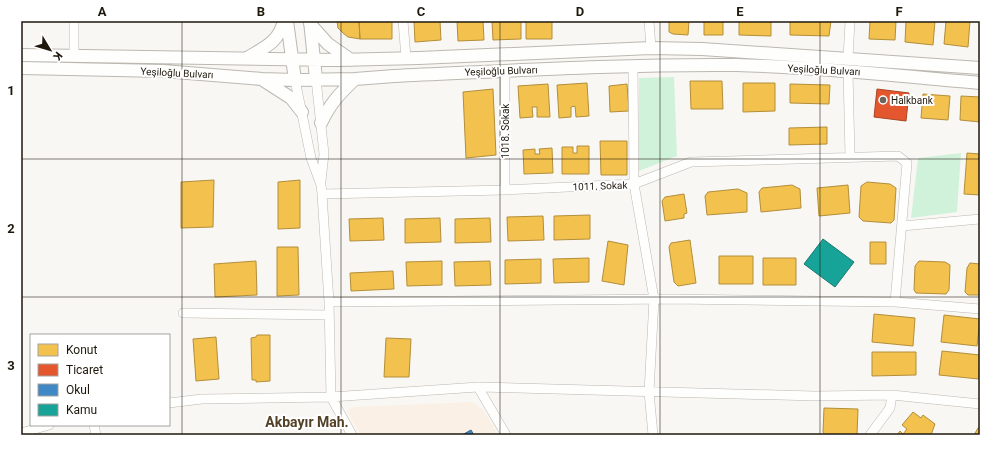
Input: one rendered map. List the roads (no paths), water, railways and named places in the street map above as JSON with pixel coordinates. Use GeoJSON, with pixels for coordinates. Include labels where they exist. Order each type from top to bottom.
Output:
{"type":"FeatureCollection","features":[{"type":"Feature","properties":{"kind":"main road"},"geometry":{"type":"LineString","coordinates":[[246,59],[272,43],[281,30],[284,21]]}},
{"type":"Feature","properties":{"kind":"main road"},"geometry":{"type":"LineString","coordinates":[[287,21],[295,80]]}},
{"type":"Feature","properties":{"kind":"main road"},"geometry":{"type":"LineString","coordinates":[[310,22],[316,79]]}},
{"type":"Feature","properties":{"kind":"main road"},"geometry":{"type":"LineString","coordinates":[[310,22],[328,44],[351,60]]}},
{"type":"Feature","properties":{"kind":"main road","name":"Yeşiloğlu Bulvarı"},"geometry":{"type":"LineString","coordinates":[[21,55],[74,54],[246,59],[351,60],[651,48],[702,48],[980,68]]}},
{"type":"Feature","properties":{"kind":"main road","name":"Yeşiloğlu Bulvarı"},"geometry":{"type":"LineString","coordinates":[[21,68],[163,71],[262,79],[295,80],[355,79],[633,66],[736,65],[848,71],[980,83]]}},
{"type":"Feature","properties":{"kind":"main road"},"geometry":{"type":"LineString","coordinates":[[262,79],[290,98],[302,112]]}},
{"type":"Feature","properties":{"kind":"main road"},"geometry":{"type":"LineString","coordinates":[[321,124],[329,106],[355,79]]}},
{"type":"Feature","properties":{"kind":"street"},"geometry":{"type":"LineString","coordinates":[[74,21],[74,54]]}},
{"type":"Feature","properties":{"kind":"street"},"geometry":{"type":"LineString","coordinates":[[403,21],[406,58]]}},
{"type":"Feature","properties":{"kind":"street"},"geometry":{"type":"LineString","coordinates":[[649,21],[651,48]]}},
{"type":"Feature","properties":{"kind":"street"},"geometry":{"type":"LineString","coordinates":[[848,58],[850,21]]}},
{"type":"Feature","properties":{"kind":"street"},"geometry":{"type":"LineString","coordinates":[[633,66],[634,184],[654,299],[649,392],[653,435]]}},
{"type":"Feature","properties":{"kind":"street","name":"1018. Sokak"},"geometry":{"type":"LineString","coordinates":[[505,71],[505,190]]}},
{"type":"Feature","properties":{"kind":"street"},"geometry":{"type":"LineString","coordinates":[[848,71],[850,157]]}},
{"type":"Feature","properties":{"kind":"street"},"geometry":{"type":"LineString","coordinates":[[316,79],[324,154],[320,185]]}},
{"type":"Feature","properties":{"kind":"street"},"geometry":{"type":"LineString","coordinates":[[295,80],[312,158],[322,194],[330,315],[331,397],[352,435]]}},
{"type":"Feature","properties":{"kind":"street","name":"1011. Sokak"},"geometry":{"type":"LineString","coordinates":[[322,194],[505,190],[634,184],[692,162],[898,156],[907,164],[902,226]]}},
{"type":"Feature","properties":{"kind":"street"},"geometry":{"type":"LineString","coordinates":[[896,302],[902,226],[980,219]]}},
{"type":"Feature","properties":{"kind":"street"},"geometry":{"type":"LineString","coordinates":[[329,302],[654,299],[896,302],[980,309]]}},
{"type":"Feature","properties":{"kind":"street"},"geometry":{"type":"LineString","coordinates":[[183,313],[330,315]]}},
{"type":"Feature","properties":{"kind":"street"},"geometry":{"type":"LineString","coordinates":[[478,387],[506,435]]}},
{"type":"Feature","properties":{"kind":"street"},"geometry":{"type":"LineString","coordinates":[[170,403],[202,399],[331,397],[478,387],[649,392],[892,395],[980,404]]}},
{"type":"Feature","properties":{"kind":"street"},"geometry":{"type":"LineString","coordinates":[[870,435],[890,408],[892,395]]}},
{"type":"Feature","properties":{"kind":"street"},"geometry":{"type":"LineString","coordinates":[[21,433],[46,426]]}},
{"type":"Feature","properties":{"kind":"place","name":"Halkbank"},"geometry":{"type":"Point","coordinates":[883,100]}},
{"type":"Feature","properties":{"kind":"district","name":"Akbayır Mah."},"geometry":{"type":"Point","coordinates":[307,422]}}]}
